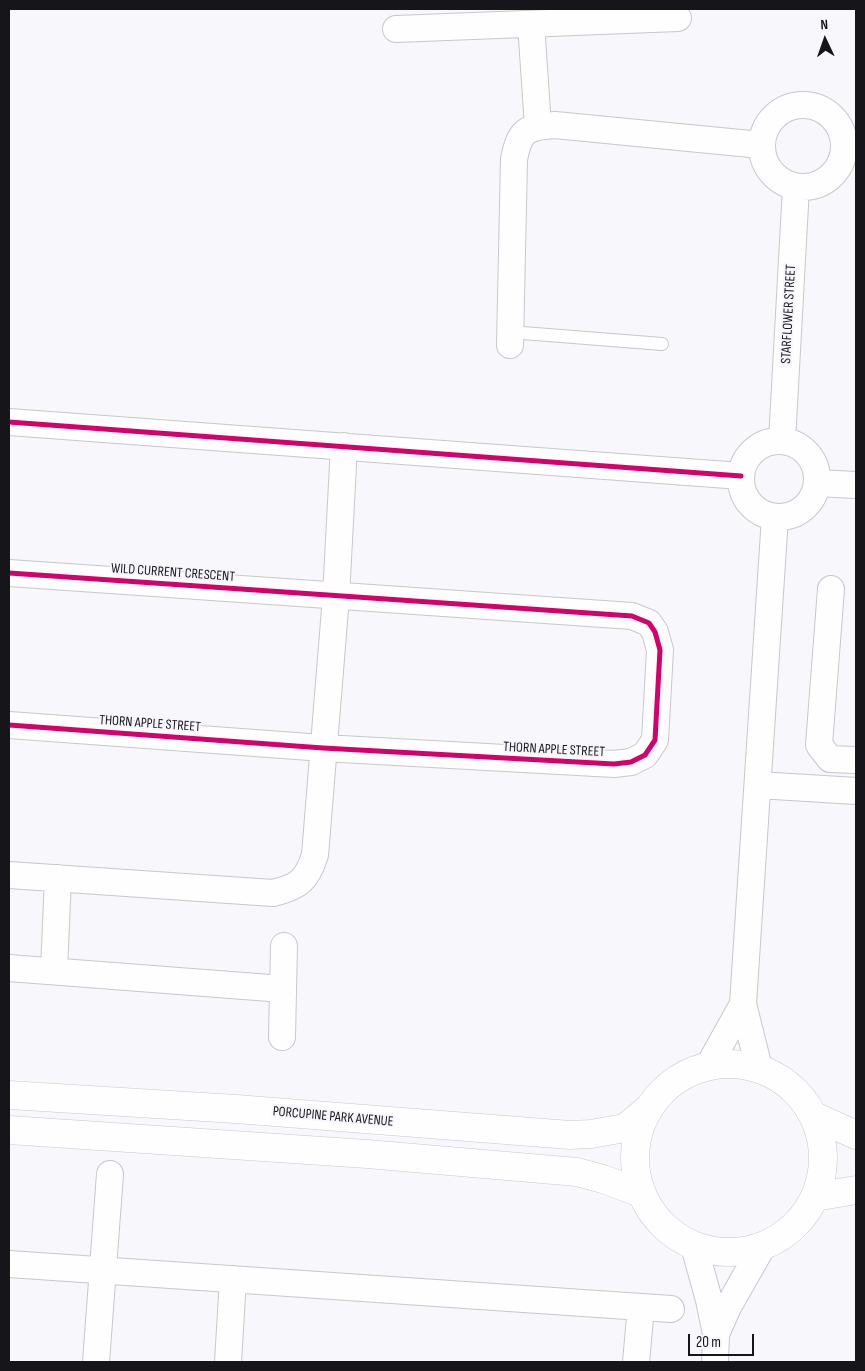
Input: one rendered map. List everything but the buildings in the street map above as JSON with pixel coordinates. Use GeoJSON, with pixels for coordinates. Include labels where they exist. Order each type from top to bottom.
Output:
{"type":"FeatureCollection","features":[{"type":"Feature","properties":{"kind":"street"},"geometry":{"type":"LineString","coordinates":[[396,29],[678,18]]}},
{"type":"Feature","properties":{"kind":"street"},"geometry":{"type":"LineString","coordinates":[[531,24],[538,126]]}},
{"type":"Feature","properties":{"kind":"street"},"geometry":{"type":"LineString","coordinates":[[798,105],[810,105],[822,109],[831,116],[839,125],[850,148],[838,170],[829,178],[819,184],[808,187],[796,187],[785,183],[771,172],[763,157],[761,145],[763,133],[777,114],[787,108],[798,105]]}},
{"type":"Feature","properties":{"kind":"street"},"geometry":{"type":"LineString","coordinates":[[510,339],[514,159],[518,142],[524,132],[538,126],[555,125],[761,145]]}},
{"type":"Feature","properties":{"kind":"street","name":"STARFLOWER STREET"},"geometry":{"type":"LineString","coordinates":[[782,441],[796,187]]}},
{"type":"Feature","properties":{"kind":"street"},"geometry":{"type":"LineString","coordinates":[[9,422],[741,476]]}},
{"type":"Feature","properties":{"kind":"street"},"geometry":{"type":"LineString","coordinates":[[782,441],[794,444],[812,460],[816,471],[817,483],[814,494],[808,504],[798,512],[776,517],[764,514],[754,508],[746,499],[742,488],[741,476],[744,464],[750,454],[771,442],[782,441]]}},
{"type":"Feature","properties":{"kind":"street"},"geometry":{"type":"LineString","coordinates":[[9,876],[273,893],[288,890],[309,873],[315,855],[336,596],[344,446]]}},
{"type":"Feature","properties":{"kind":"street"},"geometry":{"type":"LineString","coordinates":[[817,483],[856,485]]}},
{"type":"Feature","properties":{"kind":"street"},"geometry":{"type":"LineString","coordinates":[[759,1068],[743,1004],[776,517]]}},
{"type":"Feature","properties":{"kind":"street","name":"WILD CURRENT CRESCENT"},"geometry":{"type":"LineString","coordinates":[[9,573],[336,596]]}},
{"type":"Feature","properties":{"kind":"street"},"geometry":{"type":"LineString","coordinates":[[831,589],[819,745],[830,759],[856,760]]}},
{"type":"Feature","properties":{"kind":"street","name":"THORN APPLE STREET"},"geometry":{"type":"LineString","coordinates":[[9,725],[323,748],[614,764],[631,762],[645,755],[655,740],[660,650],[655,632],[649,623],[632,616],[336,596]]}},
{"type":"Feature","properties":{"kind":"street"},"geometry":{"type":"LineString","coordinates":[[758,785],[856,791]]}},
{"type":"Feature","properties":{"kind":"street"},"geometry":{"type":"LineString","coordinates":[[54,970],[58,878]]}},
{"type":"Feature","properties":{"kind":"street"},"geometry":{"type":"LineString","coordinates":[[282,1037],[284,946]]}},
{"type":"Feature","properties":{"kind":"street"},"geometry":{"type":"LineString","coordinates":[[9,968],[283,989]]}},
{"type":"Feature","properties":{"kind":"street"},"geometry":{"type":"LineString","coordinates":[[709,1066],[743,1004]]}},
{"type":"Feature","properties":{"kind":"street"},"geometry":{"type":"LineString","coordinates":[[734,1064],[759,1068],[781,1079],[800,1096],[814,1116],[822,1143],[823,1171],[816,1197],[797,1224],[761,1249],[724,1253],[694,1246],[680,1239],[657,1220],[641,1194],[635,1172],[634,1150],[639,1128],[648,1108],[664,1088],[685,1074],[709,1066],[734,1064]]}},
{"type":"Feature","properties":{"kind":"street","name":"PORCUPINE PARK AVENUE"},"geometry":{"type":"LineString","coordinates":[[9,1095],[236,1109],[570,1135],[590,1134],[625,1128],[648,1108]]}},
{"type":"Feature","properties":{"kind":"street"},"geometry":{"type":"LineString","coordinates":[[814,1116],[856,1135]]}},
{"type":"Feature","properties":{"kind":"street"},"geometry":{"type":"LineString","coordinates":[[9,1130],[367,1154],[577,1172],[603,1179],[641,1194]]}},
{"type":"Feature","properties":{"kind":"street"},"geometry":{"type":"LineString","coordinates":[[96,1362],[110,1174]]}},
{"type":"Feature","properties":{"kind":"street"},"geometry":{"type":"LineString","coordinates":[[816,1197],[856,1190]]}},
{"type":"Feature","properties":{"kind":"street"},"geometry":{"type":"LineString","coordinates":[[694,1246],[716,1334],[715,1362]]}},
{"type":"Feature","properties":{"kind":"street"},"geometry":{"type":"LineString","coordinates":[[716,1334],[728,1308],[761,1249]]}},
{"type":"Feature","properties":{"kind":"street"},"geometry":{"type":"LineString","coordinates":[[9,1264],[671,1309]]}},
{"type":"Feature","properties":{"kind":"street"},"geometry":{"type":"LineString","coordinates":[[228,1362],[233,1279]]}},
{"type":"Feature","properties":{"kind":"street"},"geometry":{"type":"LineString","coordinates":[[636,1362],[641,1306]]}},
{"type":"Feature","properties":{"kind":"lane"},"geometry":{"type":"LineString","coordinates":[[510,339],[662,344]]}},
{"type":"Feature","properties":{"kind":"cycle path"},"geometry":{"type":"LineString","coordinates":[[9,422],[741,476]]}},
{"type":"Feature","properties":{"kind":"cycle path"},"geometry":{"type":"LineString","coordinates":[[9,573],[632,616],[649,623],[655,632],[660,650],[655,740],[645,755],[631,762],[614,764],[323,748],[9,725]]}}]}
